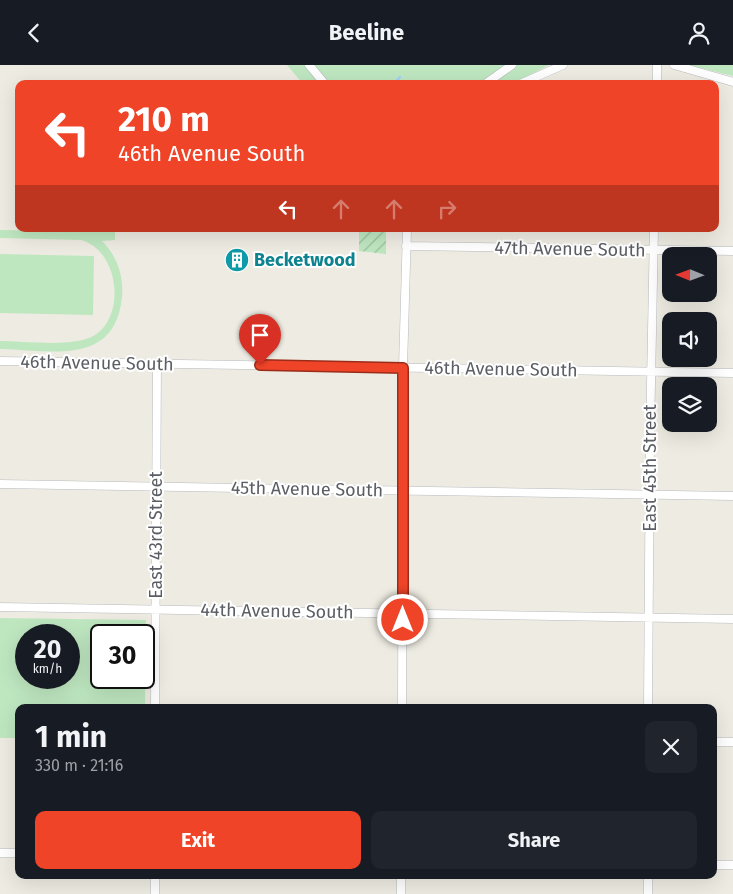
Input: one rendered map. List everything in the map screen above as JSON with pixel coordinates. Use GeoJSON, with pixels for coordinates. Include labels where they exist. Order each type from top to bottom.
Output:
{"type":"FeatureCollection","features":[{"type":"Feature","properties":{"kind":"street"},"geometry":{"type":"LineString","coordinates":[[309,65],[322,80]]}},
{"type":"Feature","properties":{"kind":"street"},"geometry":{"type":"LineString","coordinates":[[491,80],[512,65]]}},
{"type":"Feature","properties":{"kind":"street"},"geometry":{"type":"LineString","coordinates":[[529,80],[563,65]]}},
{"type":"Feature","properties":{"kind":"street"},"geometry":{"type":"LineString","coordinates":[[657,65],[657,80]]}},
{"type":"Feature","properties":{"kind":"street"},"geometry":{"type":"LineString","coordinates":[[674,65],[733,82]]}},
{"type":"Feature","properties":{"kind":"street"},"geometry":{"type":"LineString","coordinates":[[402,704],[403,368],[407,232]]}},
{"type":"Feature","properties":{"kind":"street","name":"East 45th Street"},"geometry":{"type":"LineString","coordinates":[[648,704],[654,232]]}},
{"type":"Feature","properties":{"kind":"street","name":"47th Avenue South"},"geometry":{"type":"LineString","coordinates":[[406,246],[733,251]]}},
{"type":"Feature","properties":{"kind":"street","name":"46th Avenue South"},"geometry":{"type":"LineString","coordinates":[[0,361],[733,373]]}},
{"type":"Feature","properties":{"kind":"street","name":"East 43rd Street"},"geometry":{"type":"LineString","coordinates":[[155,704],[157,363]]}},
{"type":"Feature","properties":{"kind":"street","name":"45th Avenue South"},"geometry":{"type":"LineString","coordinates":[[0,484],[733,496]]}},
{"type":"Feature","properties":{"kind":"street","name":"44th Avenue South"},"geometry":{"type":"LineString","coordinates":[[0,607],[403,612],[733,619]]}},
{"type":"Feature","properties":{"kind":"street"},"geometry":{"type":"LineString","coordinates":[[717,742],[733,742]]}},
{"type":"Feature","properties":{"kind":"street"},"geometry":{"type":"LineString","coordinates":[[0,853],[15,853]]}},
{"type":"Feature","properties":{"kind":"street"},"geometry":{"type":"LineString","coordinates":[[717,865],[733,865]]}},
{"type":"Feature","properties":{"kind":"street"},"geometry":{"type":"LineString","coordinates":[[155,879],[155,894]]}},
{"type":"Feature","properties":{"kind":"street"},"geometry":{"type":"LineString","coordinates":[[401,879],[401,894]]}},
{"type":"Feature","properties":{"kind":"street"},"geometry":{"type":"LineString","coordinates":[[648,879],[648,894]]}},
{"type":"Feature","properties":{"kind":"green space"},"geometry":{"type":"Polygon","coordinates":[[[287,65],[549,65],[520,80],[300,80],[287,65]]]}},
{"type":"Feature","properties":{"kind":"green space"},"geometry":{"type":"Polygon","coordinates":[[[689,65],[733,65],[733,76],[689,65]]]}},
{"type":"Feature","properties":{"kind":"green space"},"geometry":{"type":"Polygon","coordinates":[[[0,230],[15,230],[15,232],[115,232],[115,240],[102,241],[112,253],[122,281],[122,297],[117,319],[107,335],[94,344],[78,350],[0,349],[0,341],[62,343],[86,339],[95,335],[105,325],[112,313],[114,283],[110,269],[103,256],[94,246],[81,240],[0,238],[0,230]]]}},
{"type":"Feature","properties":{"kind":"green space"},"geometry":{"type":"Polygon","coordinates":[[[359,232],[386,232],[386,254],[359,251],[359,232]]]}},
{"type":"Feature","properties":{"kind":"green space"},"geometry":{"type":"Polygon","coordinates":[[[0,254],[94,256],[93,315],[0,313],[0,254]]]}},
{"type":"Feature","properties":{"kind":"green space"},"geometry":{"type":"Polygon","coordinates":[[[0,618],[146,620],[146,624],[90,624],[90,689],[145,689],[145,704],[15,704],[15,738],[0,738],[0,618]]]}},
{"type":"Feature","properties":{"kind":"place","name":"Becketwood"},"geometry":{"type":"Point","coordinates":[237,260]}},
{"type":"Feature","properties":{"kind":"route"},"geometry":{"type":"LineString","coordinates":[[260,365],[403,368],[403,620]]}}]}
